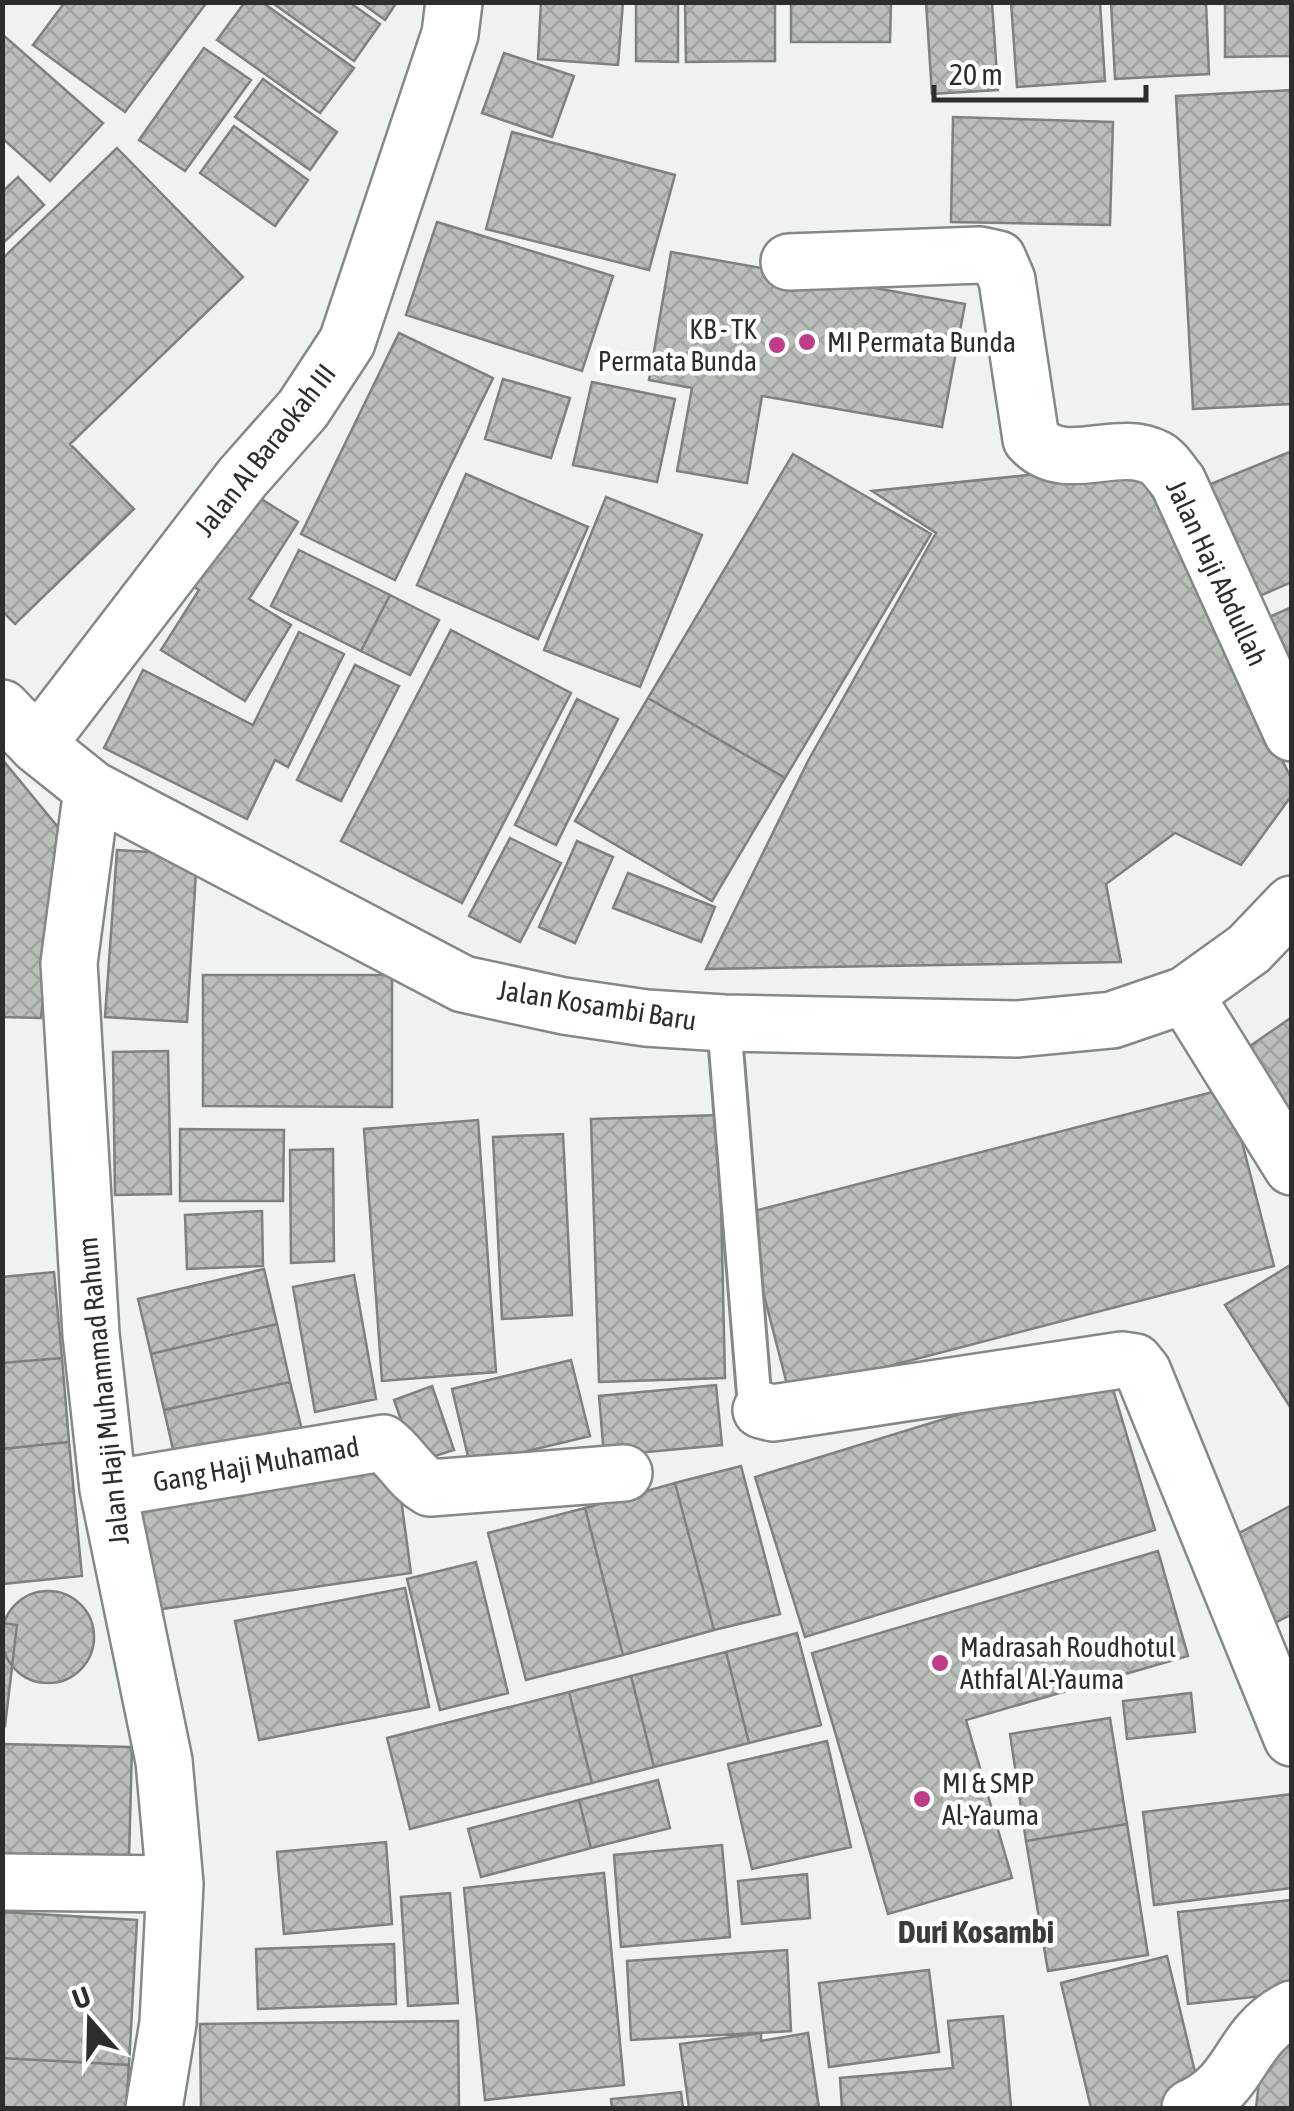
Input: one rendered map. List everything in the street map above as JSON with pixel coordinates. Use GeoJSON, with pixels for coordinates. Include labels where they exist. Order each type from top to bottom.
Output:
{"type":"FeatureCollection","features":[{"type":"Feature","properties":{"kind":"street","name":"Jalan Al Baraokah III"},"geometry":{"type":"LineString","coordinates":[[20,726],[303,409],[347,342],[450,34],[454,2]]}},
{"type":"Feature","properties":{"kind":"street","name":"Jalan Haji Abdullah"},"geometry":{"type":"LineString","coordinates":[[788,262],[980,254],[998,259],[1007,280],[1031,439],[1042,450],[1059,456],[1134,453],[1158,458],[1178,482],[1292,733]]}},
{"type":"Feature","properties":{"kind":"street","name":"Jalan Kosambi Baru"},"geometry":{"type":"LineString","coordinates":[[20,726],[92,788],[462,984],[646,1018],[724,1024],[1018,1029],[1112,1020],[1185,995],[1250,949],[1292,904]]}},
{"type":"Feature","properties":{"kind":"street","name":"Jalan Haji Muhammad Rahum"},"geometry":{"type":"LineString","coordinates":[[92,788],[69,962],[91,1334],[108,1490],[164,1760],[175,1884],[168,2023],[154,2108]]}},
{"type":"Feature","properties":{"kind":"street"},"geometry":{"type":"LineString","coordinates":[[1185,995],[1292,1167]]}},
{"type":"Feature","properties":{"kind":"street"},"geometry":{"type":"LineString","coordinates":[[761,1410],[773,1413],[1122,1360],[1135,1362],[1274,1646],[1292,1738]]}},
{"type":"Feature","properties":{"kind":"street","name":"Gang Haji Muhamad"},"geometry":{"type":"LineString","coordinates":[[108,1490],[382,1443],[393,1450],[413,1478],[430,1488],[624,1473]]}},
{"type":"Feature","properties":{"kind":"street"},"geometry":{"type":"LineString","coordinates":[[2,1882],[175,1884]]}},
{"type":"Feature","properties":{"kind":"street"},"geometry":{"type":"LineString","coordinates":[[1190,2108],[1227,2084],[1262,2028],[1292,2009]]}},
{"type":"Feature","properties":{"kind":"lane"},"geometry":{"type":"LineString","coordinates":[[724,1024],[754,1394],[761,1410]]}},
{"type":"Feature","properties":{"kind":"building"},"geometry":{"type":"Polygon","coordinates":[[[65,2],[207,2],[125,112],[33,45],[65,2]]]}},
{"type":"Feature","properties":{"kind":"building"},"geometry":{"type":"Polygon","coordinates":[[[245,2],[262,2],[354,68],[320,113],[217,40],[245,2]]]}},
{"type":"Feature","properties":{"kind":"building"},"geometry":{"type":"Polygon","coordinates":[[[271,2],[349,2],[380,24],[354,61],[271,2]]]}},
{"type":"Feature","properties":{"kind":"building"},"geometry":{"type":"Polygon","coordinates":[[[360,2],[397,2],[385,20],[360,2]]]}},
{"type":"Feature","properties":{"kind":"building"},"geometry":{"type":"Polygon","coordinates":[[[541,2],[623,2],[618,65],[538,59],[541,2]]]}},
{"type":"Feature","properties":{"kind":"building"},"geometry":{"type":"Polygon","coordinates":[[[636,2],[678,2],[678,62],[636,61],[636,2]]]}},
{"type":"Feature","properties":{"kind":"building"},"geometry":{"type":"Polygon","coordinates":[[[685,2],[775,2],[775,61],[686,62],[685,2]]]}},
{"type":"Feature","properties":{"kind":"building"},"geometry":{"type":"Polygon","coordinates":[[[791,2],[891,2],[890,42],[791,42],[791,2]]]}},
{"type":"Feature","properties":{"kind":"building"},"geometry":{"type":"Polygon","coordinates":[[[926,2],[992,2],[998,90],[932,94],[926,2]]]}},
{"type":"Feature","properties":{"kind":"building"},"geometry":{"type":"Polygon","coordinates":[[[1011,2],[1100,2],[1105,81],[1017,87],[1011,2]]]}},
{"type":"Feature","properties":{"kind":"building"},"geometry":{"type":"Polygon","coordinates":[[[1111,2],[1206,2],[1209,74],[1115,79],[1111,2]]]}},
{"type":"Feature","properties":{"kind":"building"},"geometry":{"type":"Polygon","coordinates":[[[1225,2],[1292,2],[1292,56],[1225,57],[1225,2]]]}},
{"type":"Feature","properties":{"kind":"building"},"geometry":{"type":"Polygon","coordinates":[[[2,34],[103,123],[50,181],[2,138],[2,34]]]}},
{"type":"Feature","properties":{"kind":"building"},"geometry":{"type":"Polygon","coordinates":[[[204,48],[251,80],[185,171],[139,140],[204,48]]]}},
{"type":"Feature","properties":{"kind":"building"},"geometry":{"type":"Polygon","coordinates":[[[504,53],[574,76],[552,137],[482,113],[504,53]]]}},
{"type":"Feature","properties":{"kind":"building"},"geometry":{"type":"Polygon","coordinates":[[[263,79],[337,132],[310,170],[235,117],[263,79]]]}},
{"type":"Feature","properties":{"kind":"building"},"geometry":{"type":"Polygon","coordinates":[[[1292,90],[1292,404],[1193,409],[1176,96],[1292,90]]]}},
{"type":"Feature","properties":{"kind":"building"},"geometry":{"type":"Polygon","coordinates":[[[953,117],[1113,122],[1110,225],[951,222],[953,117]]]}},
{"type":"Feature","properties":{"kind":"building"},"geometry":{"type":"Polygon","coordinates":[[[234,126],[308,180],[275,226],[200,173],[234,126]]]}},
{"type":"Feature","properties":{"kind":"building"},"geometry":{"type":"Polygon","coordinates":[[[512,132],[675,175],[649,270],[486,229],[512,132]]]}},
{"type":"Feature","properties":{"kind":"building"},"geometry":{"type":"Polygon","coordinates":[[[117,148],[243,277],[70,444],[134,509],[15,624],[2,611],[2,259],[117,148]]]}},
{"type":"Feature","properties":{"kind":"building"},"geometry":{"type":"Polygon","coordinates":[[[18,177],[44,205],[2,244],[2,192],[18,177]]]}},
{"type":"Feature","properties":{"kind":"building"},"geometry":{"type":"Polygon","coordinates":[[[437,222],[613,276],[582,371],[406,315],[437,222]]]}},
{"type":"Feature","properties":{"kind":"building","name":"MI Permata Bunda"},"geometry":{"type":"Polygon","coordinates":[[[671,252],[965,304],[942,427],[762,396],[747,483],[677,471],[692,388],[649,380],[671,252]]]}},
{"type":"Feature","properties":{"kind":"building"},"geometry":{"type":"Polygon","coordinates":[[[399,333],[493,378],[395,580],[301,534],[399,333]]]}},
{"type":"Feature","properties":{"kind":"building"},"geometry":{"type":"Polygon","coordinates":[[[503,379],[570,398],[551,458],[485,439],[503,379]]]}},
{"type":"Feature","properties":{"kind":"building"},"geometry":{"type":"Polygon","coordinates":[[[592,382],[675,399],[657,482],[573,465],[592,382]]]}},
{"type":"Feature","properties":{"kind":"building"},"geometry":{"type":"Polygon","coordinates":[[[1292,451],[1292,582],[1243,603],[1196,490],[1292,451]]]}},
{"type":"Feature","properties":{"kind":"building"},"geometry":{"type":"Polygon","coordinates":[[[793,454],[931,534],[785,778],[648,698],[793,454]]]}},
{"type":"Feature","properties":{"kind":"building"},"geometry":{"type":"Polygon","coordinates":[[[1137,464],[1292,780],[1292,795],[1241,865],[1175,833],[1106,884],[1121,962],[706,969],[808,761],[936,533],[872,491],[1137,464]]]}},
{"type":"Feature","properties":{"kind":"building"},"geometry":{"type":"Polygon","coordinates":[[[466,474],[588,527],[538,639],[417,585],[466,474]]]}},
{"type":"Feature","properties":{"kind":"building"},"geometry":{"type":"Polygon","coordinates":[[[242,487],[298,522],[249,599],[291,625],[245,701],[161,650],[199,590],[184,581],[242,487]]]}},
{"type":"Feature","properties":{"kind":"building"},"geometry":{"type":"Polygon","coordinates":[[[606,497],[702,535],[640,687],[544,650],[606,497]]]}},
{"type":"Feature","properties":{"kind":"building"},"geometry":{"type":"Polygon","coordinates":[[[299,550],[390,595],[361,651],[271,606],[299,550]]]}},
{"type":"Feature","properties":{"kind":"building"},"geometry":{"type":"Polygon","coordinates":[[[390,595],[439,620],[410,675],[361,651],[390,595]]]}},
{"type":"Feature","properties":{"kind":"building"},"geometry":{"type":"Polygon","coordinates":[[[1292,607],[1292,698],[1258,622],[1292,607]]]}},
{"type":"Feature","properties":{"kind":"building"},"geometry":{"type":"Polygon","coordinates":[[[451,630],[571,693],[462,903],[341,841],[451,630]]]}},
{"type":"Feature","properties":{"kind":"building"},"geometry":{"type":"Polygon","coordinates":[[[299,632],[344,654],[288,767],[275,760],[247,819],[104,748],[143,670],[253,725],[299,632]]]}},
{"type":"Feature","properties":{"kind":"building"},"geometry":{"type":"Polygon","coordinates":[[[355,665],[399,686],[341,801],[297,780],[355,665]]]}},
{"type":"Feature","properties":{"kind":"building"},"geometry":{"type":"Polygon","coordinates":[[[648,698],[785,778],[712,901],[575,821],[648,698]]]}},
{"type":"Feature","properties":{"kind":"building"},"geometry":{"type":"Polygon","coordinates":[[[577,699],[618,719],[556,845],[515,825],[577,699]]]}},
{"type":"Feature","properties":{"kind":"building"},"geometry":{"type":"Polygon","coordinates":[[[2,759],[61,831],[41,1018],[2,1017],[2,759]]]}},
{"type":"Feature","properties":{"kind":"building"},"geometry":{"type":"Polygon","coordinates":[[[510,838],[561,863],[520,942],[469,916],[510,838]]]}},
{"type":"Feature","properties":{"kind":"building"},"geometry":{"type":"Polygon","coordinates":[[[577,841],[613,857],[575,943],[539,927],[577,841]]]}},
{"type":"Feature","properties":{"kind":"building"},"geometry":{"type":"Polygon","coordinates":[[[117,850],[197,855],[187,1022],[105,1017],[117,850]]]}},
{"type":"Feature","properties":{"kind":"building"},"geometry":{"type":"Polygon","coordinates":[[[628,873],[715,907],[701,942],[613,908],[628,873]]]}},
{"type":"Feature","properties":{"kind":"building"},"geometry":{"type":"Polygon","coordinates":[[[203,975],[392,975],[392,1107],[203,1106],[203,975]]]}},
{"type":"Feature","properties":{"kind":"building"},"geometry":{"type":"Polygon","coordinates":[[[1292,1017],[1292,1134],[1237,1055],[1292,1017]]]}},
{"type":"Feature","properties":{"kind":"building"},"geometry":{"type":"Polygon","coordinates":[[[168,1051],[171,1194],[115,1195],[113,1052],[168,1051]]]}},
{"type":"Feature","properties":{"kind":"building"},"geometry":{"type":"Polygon","coordinates":[[[1228,1088],[1274,1266],[789,1392],[743,1214],[1228,1088]]]}},
{"type":"Feature","properties":{"kind":"building"},"geometry":{"type":"Polygon","coordinates":[[[719,1115],[725,1378],[599,1382],[591,1119],[719,1115]]]}},
{"type":"Feature","properties":{"kind":"building"},"geometry":{"type":"Polygon","coordinates":[[[478,1120],[496,1372],[382,1381],[364,1129],[478,1120]]]}},
{"type":"Feature","properties":{"kind":"building"},"geometry":{"type":"Polygon","coordinates":[[[180,1129],[284,1130],[283,1201],[180,1201],[180,1129]]]}},
{"type":"Feature","properties":{"kind":"building"},"geometry":{"type":"Polygon","coordinates":[[[563,1134],[572,1315],[502,1319],[493,1137],[563,1134]]]}},
{"type":"Feature","properties":{"kind":"building"},"geometry":{"type":"Polygon","coordinates":[[[333,1149],[334,1261],[291,1263],[290,1150],[333,1149]]]}},
{"type":"Feature","properties":{"kind":"building"},"geometry":{"type":"Polygon","coordinates":[[[262,1211],[263,1266],[187,1269],[185,1215],[262,1211]]]}},
{"type":"Feature","properties":{"kind":"building"},"geometry":{"type":"Polygon","coordinates":[[[1292,1264],[1292,1410],[1225,1305],[1292,1264]]]}},
{"type":"Feature","properties":{"kind":"building"},"geometry":{"type":"Polygon","coordinates":[[[264,1269],[277,1324],[151,1354],[138,1299],[264,1269]]]}},
{"type":"Feature","properties":{"kind":"building"},"geometry":{"type":"Polygon","coordinates":[[[54,1272],[62,1358],[2,1363],[2,1277],[54,1272]]]}},
{"type":"Feature","properties":{"kind":"building"},"geometry":{"type":"Polygon","coordinates":[[[354,1275],[376,1399],[315,1412],[293,1287],[354,1275]]]}},
{"type":"Feature","properties":{"kind":"building"},"geometry":{"type":"Polygon","coordinates":[[[277,1324],[290,1382],[164,1410],[151,1354],[277,1324]]]}},
{"type":"Feature","properties":{"kind":"building"},"geometry":{"type":"Polygon","coordinates":[[[62,1358],[69,1442],[2,1449],[2,1363],[62,1358]]]}},
{"type":"Feature","properties":{"kind":"building"},"geometry":{"type":"Polygon","coordinates":[[[571,1360],[590,1436],[470,1465],[452,1389],[571,1360]]]}},
{"type":"Feature","properties":{"kind":"building"},"geometry":{"type":"Polygon","coordinates":[[[1107,1369],[1155,1530],[805,1637],[755,1477],[1107,1369]]]}},
{"type":"Feature","properties":{"kind":"building"},"geometry":{"type":"Polygon","coordinates":[[[290,1382],[304,1438],[177,1467],[164,1410],[290,1382]]]}},
{"type":"Feature","properties":{"kind":"building"},"geometry":{"type":"Polygon","coordinates":[[[716,1385],[722,1445],[604,1456],[599,1396],[716,1385]]]}},
{"type":"Feature","properties":{"kind":"building"},"geometry":{"type":"Polygon","coordinates":[[[432,1386],[454,1450],[416,1462],[394,1400],[432,1386]]]}},
{"type":"Feature","properties":{"kind":"building"},"geometry":{"type":"Polygon","coordinates":[[[69,1442],[82,1576],[2,1584],[2,1449],[69,1442]]]}},
{"type":"Feature","properties":{"kind":"building"},"geometry":{"type":"Polygon","coordinates":[[[741,1466],[780,1614],[714,1630],[675,1483],[741,1466]]]}},
{"type":"Feature","properties":{"kind":"building"},"geometry":{"type":"Polygon","coordinates":[[[397,1469],[411,1573],[148,1611],[134,1506],[397,1469]]]}},
{"type":"Feature","properties":{"kind":"building"},"geometry":{"type":"Polygon","coordinates":[[[675,1483],[714,1630],[623,1655],[585,1508],[675,1483]]]}},
{"type":"Feature","properties":{"kind":"building"},"geometry":{"type":"Polygon","coordinates":[[[1292,1505],[1292,1614],[1271,1625],[1226,1540],[1292,1505]]]}},
{"type":"Feature","properties":{"kind":"building"},"geometry":{"type":"Polygon","coordinates":[[[585,1508],[623,1655],[526,1680],[488,1533],[585,1508]]]}},
{"type":"Feature","properties":{"kind":"building","name":"MI & SMP Al-Yauma"},"geometry":{"type":"Polygon","coordinates":[[[1158,1551],[1188,1656],[966,1720],[1012,1878],[888,1914],[812,1653],[1158,1551]]]}},
{"type":"Feature","properties":{"kind":"building"},"geometry":{"type":"Polygon","coordinates":[[[476,1562],[508,1693],[440,1710],[407,1579],[476,1562]]]}},
{"type":"Feature","properties":{"kind":"building"},"geometry":{"type":"Polygon","coordinates":[[[405,1588],[429,1707],[259,1740],[235,1621],[405,1588]]]}},
{"type":"Feature","properties":{"kind":"building"},"geometry":{"type":"Polygon","coordinates":[[[48,1591],[66,1594],[81,1604],[91,1619],[91,1655],[81,1670],[66,1680],[48,1683],[30,1680],[15,1670],[5,1655],[2,1637],[5,1619],[15,1604],[30,1594],[48,1591]]]}},
{"type":"Feature","properties":{"kind":"building"},"geometry":{"type":"Polygon","coordinates":[[[2,1623],[17,1625],[5,1726],[2,1726],[2,1623]]]}},
{"type":"Feature","properties":{"kind":"building"},"geometry":{"type":"Polygon","coordinates":[[[797,1633],[821,1725],[749,1743],[726,1652],[797,1633]]]}},
{"type":"Feature","properties":{"kind":"building"},"geometry":{"type":"Polygon","coordinates":[[[726,1652],[749,1743],[654,1767],[631,1676],[726,1652]]]}},
{"type":"Feature","properties":{"kind":"building"},"geometry":{"type":"Polygon","coordinates":[[[631,1676],[654,1767],[592,1783],[569,1692],[631,1676]]]}},
{"type":"Feature","properties":{"kind":"building"},"geometry":{"type":"Polygon","coordinates":[[[569,1692],[592,1783],[410,1829],[387,1738],[569,1692]]]}},
{"type":"Feature","properties":{"kind":"building"},"geometry":{"type":"Polygon","coordinates":[[[1191,1693],[1195,1732],[1127,1739],[1123,1701],[1191,1693]]]}},
{"type":"Feature","properties":{"kind":"building"},"geometry":{"type":"Polygon","coordinates":[[[1110,1718],[1127,1824],[1026,1841],[1010,1734],[1110,1718]]]}},
{"type":"Feature","properties":{"kind":"building"},"geometry":{"type":"Polygon","coordinates":[[[827,1741],[851,1847],[752,1869],[728,1764],[827,1741]]]}},
{"type":"Feature","properties":{"kind":"building"},"geometry":{"type":"Polygon","coordinates":[[[2,1744],[132,1747],[129,1859],[2,1856],[2,1744]]]}},
{"type":"Feature","properties":{"kind":"building"},"geometry":{"type":"Polygon","coordinates":[[[658,1780],[670,1828],[591,1848],[579,1800],[658,1780]]]}},
{"type":"Feature","properties":{"kind":"building"},"geometry":{"type":"Polygon","coordinates":[[[1292,1794],[1292,1888],[1154,1905],[1143,1812],[1292,1794]]]}},
{"type":"Feature","properties":{"kind":"building"},"geometry":{"type":"Polygon","coordinates":[[[579,1800],[591,1848],[481,1877],[468,1829],[579,1800]]]}},
{"type":"Feature","properties":{"kind":"building"},"geometry":{"type":"Polygon","coordinates":[[[1127,1824],[1148,1955],[1048,1971],[1026,1841],[1127,1824]]]}},
{"type":"Feature","properties":{"kind":"building"},"geometry":{"type":"Polygon","coordinates":[[[386,1842],[392,1924],[284,1934],[277,1852],[386,1842]]]}},
{"type":"Feature","properties":{"kind":"building"},"geometry":{"type":"Polygon","coordinates":[[[722,1845],[730,1937],[621,1947],[614,1855],[722,1845]]]}},
{"type":"Feature","properties":{"kind":"building"},"geometry":{"type":"Polygon","coordinates":[[[604,1873],[624,2085],[485,2100],[464,1888],[604,1873]]]}},
{"type":"Feature","properties":{"kind":"building"},"geometry":{"type":"Polygon","coordinates":[[[807,1874],[810,1918],[742,1924],[738,1881],[807,1874]]]}},
{"type":"Feature","properties":{"kind":"building"},"geometry":{"type":"Polygon","coordinates":[[[450,1893],[458,2003],[408,2006],[401,1897],[450,1893]]]}},
{"type":"Feature","properties":{"kind":"building"},"geometry":{"type":"Polygon","coordinates":[[[1292,1900],[1292,1993],[1188,2004],[1178,1912],[1292,1900]]]}},
{"type":"Feature","properties":{"kind":"building"},"geometry":{"type":"Polygon","coordinates":[[[2,1912],[137,1920],[129,2065],[2,2058],[2,1912]]]}},
{"type":"Feature","properties":{"kind":"building"},"geometry":{"type":"Polygon","coordinates":[[[394,1944],[396,2004],[258,2009],[256,1949],[394,1944]]]}},
{"type":"Feature","properties":{"kind":"building"},"geometry":{"type":"Polygon","coordinates":[[[787,1950],[791,2031],[631,2040],[627,1961],[787,1950]]]}},
{"type":"Feature","properties":{"kind":"building"},"geometry":{"type":"Polygon","coordinates":[[[1167,1956],[1202,2101],[1170,2108],[1091,2108],[1061,1983],[1167,1956]]]}},
{"type":"Feature","properties":{"kind":"building"},"geometry":{"type":"Polygon","coordinates":[[[929,1970],[939,2052],[829,2067],[819,1983],[929,1970]]]}},
{"type":"Feature","properties":{"kind":"building"},"geometry":{"type":"Polygon","coordinates":[[[1292,2014],[1292,2108],[1256,2108],[1265,2029],[1292,2014]]]}},
{"type":"Feature","properties":{"kind":"building"},"geometry":{"type":"Polygon","coordinates":[[[1003,2016],[1011,2107],[842,2108],[840,2078],[953,2068],[948,2021],[1003,2016]]]}},
{"type":"Feature","properties":{"kind":"building"},"geometry":{"type":"Polygon","coordinates":[[[458,2021],[459,2108],[201,2108],[200,2024],[458,2021]]]}},
{"type":"Feature","properties":{"kind":"building"},"geometry":{"type":"Polygon","coordinates":[[[761,2033],[761,2041],[808,2033],[819,2108],[689,2108],[680,2044],[761,2033]]]}},
{"type":"Feature","properties":{"kind":"building"},"geometry":{"type":"Polygon","coordinates":[[[2,2058],[129,2065],[126,2108],[2,2108],[2,2058]]]}},
{"type":"Feature","properties":{"kind":"building"},"geometry":{"type":"Polygon","coordinates":[[[681,2092],[683,2108],[612,2108],[611,2099],[681,2092]]]}},
{"type":"Feature","properties":{"kind":"place","name":"MI Permata Bunda"},"geometry":{"type":"Point","coordinates":[807,342]}},
{"type":"Feature","properties":{"kind":"place","name":"KB - TK Permata Bunda"},"geometry":{"type":"Point","coordinates":[777,345]}},
{"type":"Feature","properties":{"kind":"place","name":"Madrasah Roudhotul Athfal Al-Yauma"},"geometry":{"type":"Point","coordinates":[940,1663]}},
{"type":"Feature","properties":{"kind":"place","name":"MI & SMP Al-Yauma"},"geometry":{"type":"Point","coordinates":[922,1799]}},
{"type":"Feature","properties":{"kind":"district","name":"Duri Kosambi"},"geometry":{"type":"Point","coordinates":[976,1932]}}]}
